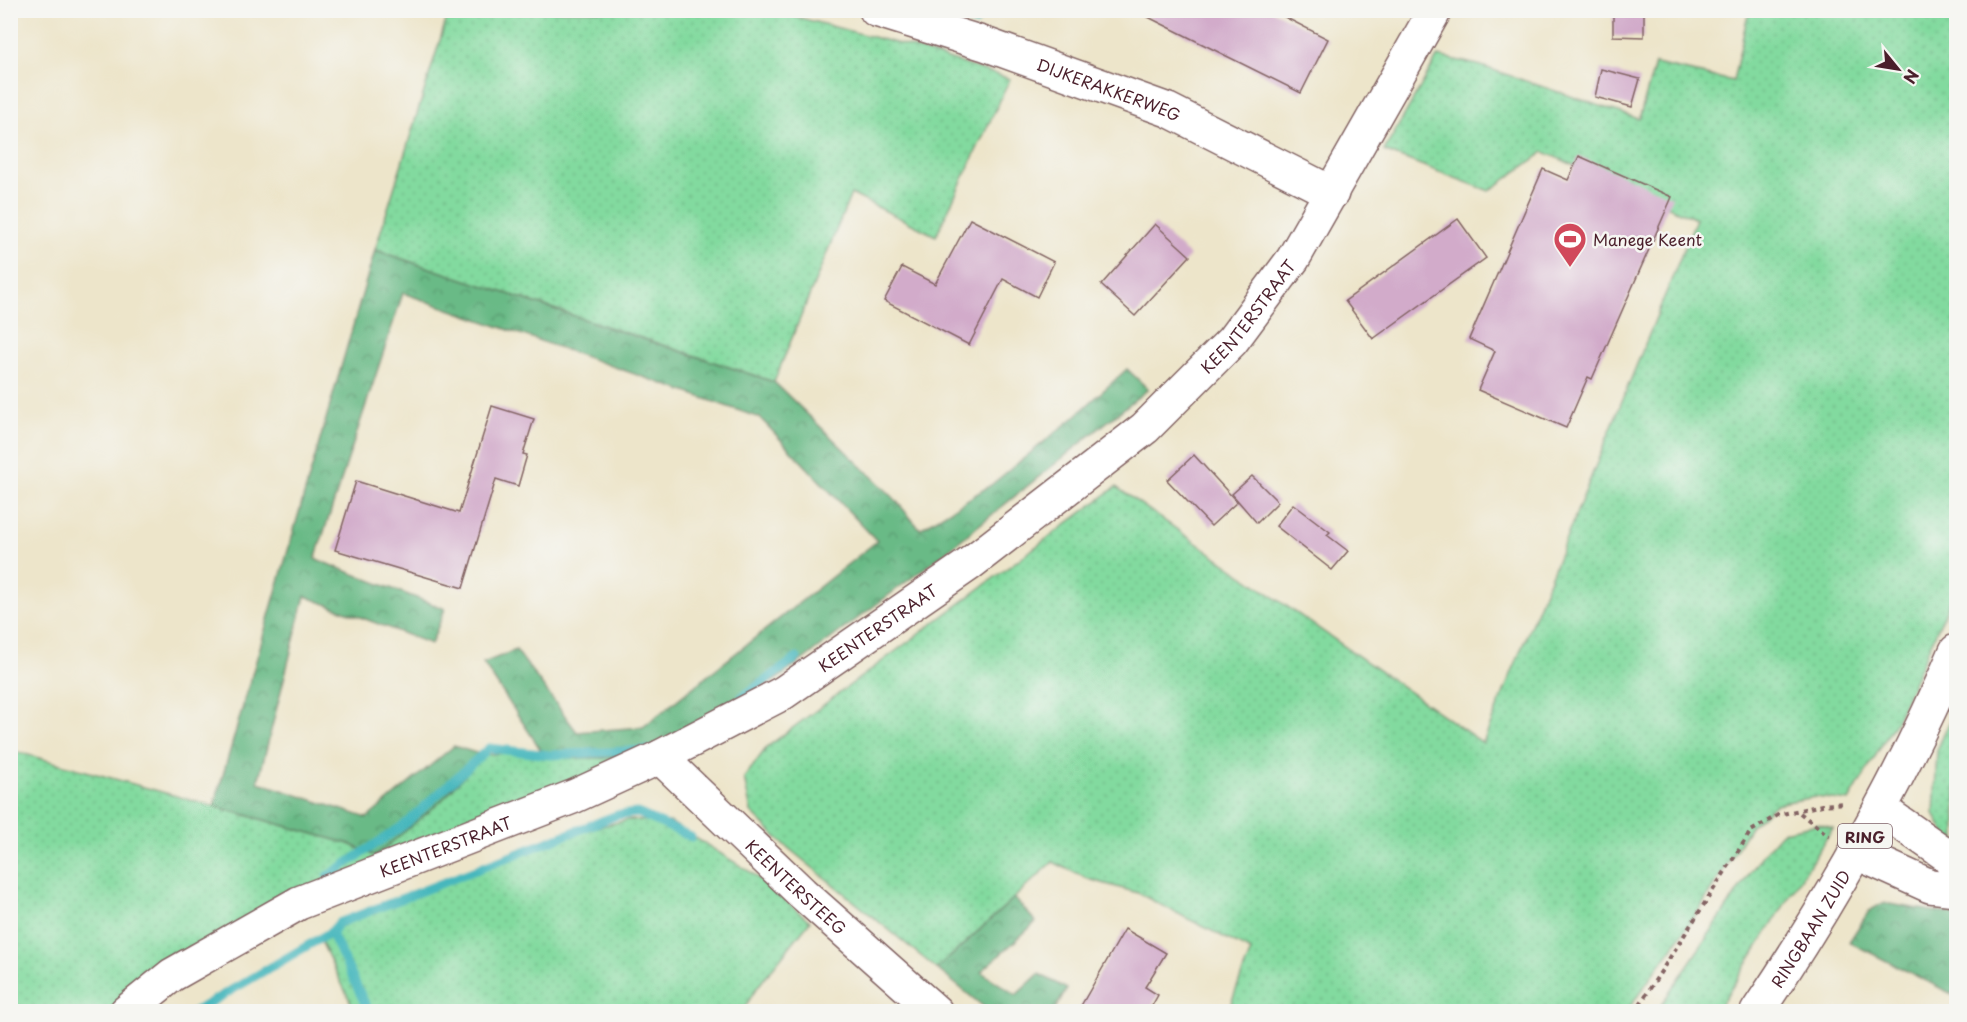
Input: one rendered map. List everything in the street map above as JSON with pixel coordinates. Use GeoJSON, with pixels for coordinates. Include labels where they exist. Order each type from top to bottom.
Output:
{"type":"FeatureCollection","features":[{"type":"Feature","properties":{"kind":"street","name":"DIJKERAKKERWEG"},"geometry":{"type":"LineString","coordinates":[[876,10],[986,44],[1168,110],[1332,193]]}},
{"type":"Feature","properties":{"kind":"street","name":"KEENTERSTRAAT"},"geometry":{"type":"LineString","coordinates":[[126,1011],[172,975],[300,903],[576,796],[783,693],[968,565],[1145,428],[1232,341],[1293,259],[1435,10]]}},
{"type":"Feature","properties":{"kind":"street","name":"RINGBAAN ZUID"},"geometry":{"type":"LineString","coordinates":[[1757,1011],[1794,957],[1882,810],[1956,651]]}},
{"type":"Feature","properties":{"kind":"street","name":"KEENTERSTEEG"},"geometry":{"type":"LineString","coordinates":[[660,756],[802,892],[936,1011]]}},
{"type":"Feature","properties":{"kind":"street"},"geometry":{"type":"LineString","coordinates":[[1882,810],[1948,856],[1956,867]]}},
{"type":"Feature","properties":{"kind":"street"},"geometry":{"type":"LineString","coordinates":[[1855,852],[1930,886],[1956,889]]}},
{"type":"Feature","properties":{"kind":"path"},"geometry":{"type":"LineString","coordinates":[[1635,1011],[1751,831],[1778,815],[1822,805],[1866,801],[1882,810]]}},
{"type":"Feature","properties":{"kind":"green space"},"geometry":{"type":"Polygon","coordinates":[[[449,11],[774,11],[911,47],[1010,79],[936,236],[851,194],[774,382],[375,250],[449,11]]]}},
{"type":"Feature","properties":{"kind":"green space"},"geometry":{"type":"Polygon","coordinates":[[[1753,11],[1956,11],[1956,588],[1896,721],[1849,801],[1815,797],[1776,804],[1750,827],[1699,910],[1627,1011],[1228,1011],[1251,951],[1138,893],[1088,879],[1053,862],[937,969],[781,842],[751,812],[744,778],[767,747],[1116,487],[1483,743],[1696,219],[1544,152],[1489,191],[1384,151],[1438,56],[1478,65],[1639,119],[1655,64],[1733,81],[1747,18],[1753,11]]]}},
{"type":"Feature","properties":{"kind":"green space"},"geometry":{"type":"Polygon","coordinates":[[[375,250],[774,382],[893,497],[920,529],[991,485],[1072,419],[1127,369],[1148,389],[942,555],[780,677],[659,751],[607,758],[571,758],[541,750],[483,663],[516,650],[577,732],[643,727],[877,541],[760,418],[403,293],[315,559],[445,609],[431,644],[305,596],[258,782],[367,818],[454,746],[483,755],[441,801],[375,856],[350,844],[214,806],[375,250]]]}},
{"type":"Feature","properties":{"kind":"green space"},"geometry":{"type":"Polygon","coordinates":[[[1956,707],[1956,843],[1947,838],[1934,814],[1937,750],[1956,707]]]}},
{"type":"Feature","properties":{"kind":"green space"},"geometry":{"type":"Polygon","coordinates":[[[10,750],[350,844],[375,856],[441,801],[483,755],[541,750],[571,758],[659,751],[260,911],[107,1011],[11,1012],[10,750]]]}},
{"type":"Feature","properties":{"kind":"green space"},"geometry":{"type":"Polygon","coordinates":[[[628,820],[670,822],[752,873],[810,921],[756,989],[742,1012],[355,1011],[319,937],[412,893],[553,837],[628,820]]]}},
{"type":"Feature","properties":{"kind":"green space"},"geometry":{"type":"Polygon","coordinates":[[[1818,824],[1833,828],[1717,1011],[1657,1011],[1763,854],[1783,831],[1818,824]]]}},
{"type":"Feature","properties":{"kind":"green space"},"geometry":{"type":"Polygon","coordinates":[[[1014,898],[1036,922],[981,972],[1016,995],[1039,974],[1067,989],[1054,1011],[989,1011],[937,969],[1014,898]]]}},
{"type":"Feature","properties":{"kind":"green space"},"geometry":{"type":"Polygon","coordinates":[[[1883,903],[1956,915],[1956,996],[1849,942],[1869,911],[1883,903]]]}},
{"type":"Feature","properties":{"kind":"building"},"geometry":{"type":"Polygon","coordinates":[[[1134,10],[1271,10],[1328,39],[1301,93],[1134,10]]]}},
{"type":"Feature","properties":{"kind":"building"},"geometry":{"type":"Polygon","coordinates":[[[1613,10],[1644,10],[1644,37],[1613,36],[1613,10]]]}},
{"type":"Feature","properties":{"kind":"building"},"geometry":{"type":"Polygon","coordinates":[[[1601,69],[1640,79],[1632,107],[1595,97],[1601,69]]]}},
{"type":"Feature","properties":{"kind":"building","name":"Manege Keent"},"geometry":{"type":"Polygon","coordinates":[[[1579,156],[1672,197],[1592,379],[1588,377],[1566,428],[1478,390],[1495,351],[1469,339],[1543,169],[1568,180],[1579,156]]]}},
{"type":"Feature","properties":{"kind":"building"},"geometry":{"type":"Polygon","coordinates":[[[970,219],[1054,262],[1037,297],[1003,279],[969,345],[884,301],[902,267],[935,284],[970,219]]]}},
{"type":"Feature","properties":{"kind":"building"},"geometry":{"type":"Polygon","coordinates":[[[1458,219],[1486,258],[1373,339],[1345,301],[1458,219]]]}},
{"type":"Feature","properties":{"kind":"building"},"geometry":{"type":"Polygon","coordinates":[[[1155,224],[1190,256],[1135,316],[1101,285],[1155,224]]]}},
{"type":"Feature","properties":{"kind":"building"},"geometry":{"type":"Polygon","coordinates":[[[492,406],[534,419],[523,454],[527,455],[518,486],[496,479],[463,588],[335,550],[356,481],[459,513],[492,406]]]}},
{"type":"Feature","properties":{"kind":"building"},"geometry":{"type":"Polygon","coordinates":[[[1194,455],[1237,502],[1211,526],[1167,480],[1194,455]]]}},
{"type":"Feature","properties":{"kind":"building"},"geometry":{"type":"Polygon","coordinates":[[[1252,476],[1278,502],[1257,523],[1232,494],[1252,476]]]}},
{"type":"Feature","properties":{"kind":"building"},"geometry":{"type":"Polygon","coordinates":[[[1293,504],[1330,532],[1327,535],[1348,551],[1332,570],[1276,526],[1293,504]]]}},
{"type":"Feature","properties":{"kind":"building"},"geometry":{"type":"Polygon","coordinates":[[[1125,929],[1166,953],[1145,987],[1158,995],[1149,1011],[1078,1011],[1125,929]]]}},
{"type":"Feature","properties":{"kind":"waterway"},"geometry":{"type":"LineString","coordinates":[[939,10],[975,22]]}},
{"type":"Feature","properties":{"kind":"waterway"},"geometry":{"type":"LineString","coordinates":[[742,697],[797,658]]}},
{"type":"Feature","properties":{"kind":"waterway"},"geometry":{"type":"LineString","coordinates":[[328,876],[404,825],[489,748],[550,755],[647,750]]}},
{"type":"Feature","properties":{"kind":"waterway"},"geometry":{"type":"LineString","coordinates":[[194,1012],[331,932],[339,923],[617,815],[638,813],[691,837]]}},
{"type":"Feature","properties":{"kind":"waterway"},"geometry":{"type":"LineString","coordinates":[[331,932],[369,1012]]}},
{"type":"Feature","properties":{"kind":"place","name":"Manege Keent"},"geometry":{"type":"Point","coordinates":[1570,268]}}]}
